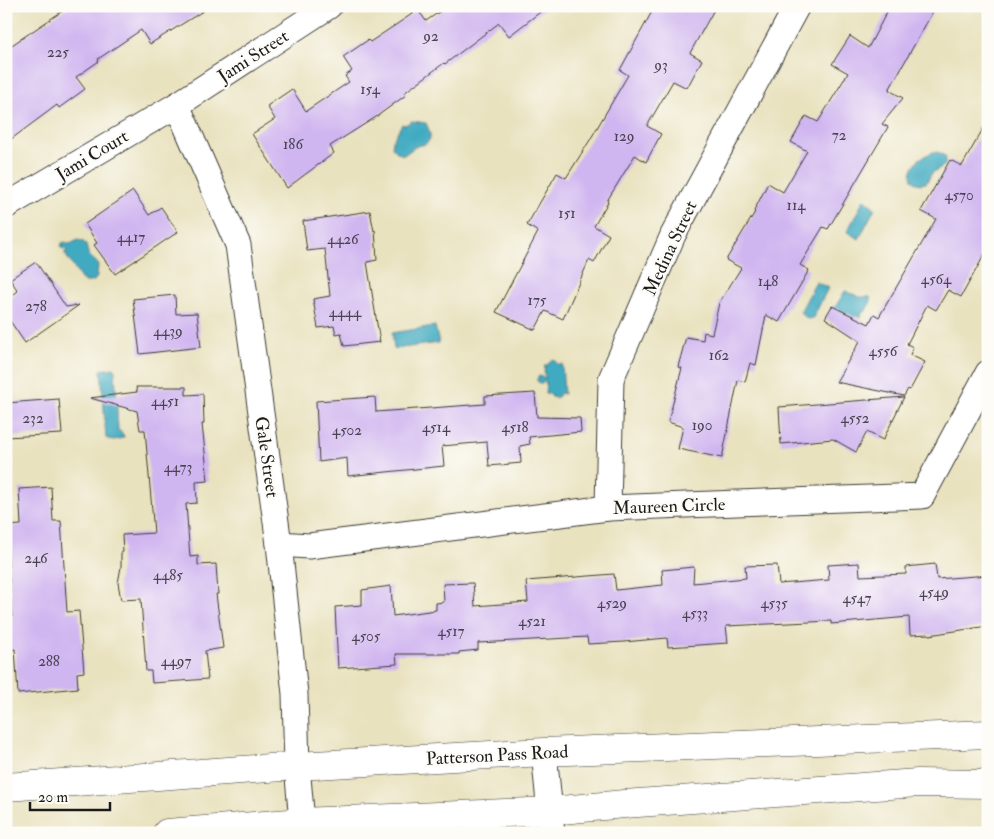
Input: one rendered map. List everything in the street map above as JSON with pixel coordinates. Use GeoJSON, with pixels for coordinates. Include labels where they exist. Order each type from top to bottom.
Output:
{"type":"FeatureCollection","features":[{"type":"Feature","properties":{"kind":"main road","name":"Patterson Pass Road"},"geometry":{"type":"LineString","coordinates":[[6,787],[297,766],[544,752],[988,734]]}},
{"type":"Feature","properties":{"kind":"main road"},"geometry":{"type":"LineString","coordinates":[[167,833],[302,822],[552,822],[634,804],[918,783],[988,784]]}},
{"type":"Feature","properties":{"kind":"street","name":"Jami Street"},"geometry":{"type":"LineString","coordinates":[[177,105],[329,6]]}},
{"type":"Feature","properties":{"kind":"street","name":"Medina Street"},"geometry":{"type":"LineString","coordinates":[[608,508],[611,379],[673,235],[797,6]]}},
{"type":"Feature","properties":{"kind":"street","name":"Jami Court"},"geometry":{"type":"LineString","coordinates":[[6,206],[177,105]]}},
{"type":"Feature","properties":{"kind":"street","name":"Gale Street"},"geometry":{"type":"LineString","coordinates":[[177,105],[238,245],[279,544],[295,694],[297,766],[302,822]]}},
{"type":"Feature","properties":{"kind":"street","name":"Maureen Circle"},"geometry":{"type":"LineString","coordinates":[[279,544],[310,546],[608,508],[922,496],[988,373]]}},
{"type":"Feature","properties":{"kind":"street"},"geometry":{"type":"LineString","coordinates":[[544,752],[552,822]]}},
{"type":"Feature","properties":{"kind":"water"},"geometry":{"type":"Polygon","coordinates":[[[412,121],[426,123],[430,134],[429,140],[404,155],[398,153],[392,147],[393,140],[402,124],[405,125],[412,121]]]}},
{"type":"Feature","properties":{"kind":"water"},"geometry":{"type":"Polygon","coordinates":[[[933,152],[945,156],[945,165],[932,173],[926,183],[917,183],[912,179],[911,175],[913,167],[924,156],[933,152]]]}},
{"type":"Feature","properties":{"kind":"water"},"geometry":{"type":"Polygon","coordinates":[[[864,199],[875,208],[859,239],[847,232],[864,199]]]}},
{"type":"Feature","properties":{"kind":"water"},"geometry":{"type":"Polygon","coordinates":[[[78,240],[84,242],[89,255],[98,264],[97,277],[94,281],[85,282],[81,279],[65,254],[68,250],[61,248],[62,243],[70,244],[78,240]]]}},
{"type":"Feature","properties":{"kind":"water"},"geometry":{"type":"Polygon","coordinates":[[[816,282],[828,288],[813,318],[807,319],[800,312],[816,282]]]}},
{"type":"Feature","properties":{"kind":"water"},"geometry":{"type":"Polygon","coordinates":[[[845,291],[860,297],[870,297],[871,301],[865,312],[863,311],[861,316],[858,317],[856,315],[852,321],[831,314],[845,291]]]}},
{"type":"Feature","properties":{"kind":"water"},"geometry":{"type":"Polygon","coordinates":[[[435,326],[439,343],[394,349],[392,333],[435,326]]]}},
{"type":"Feature","properties":{"kind":"water"},"geometry":{"type":"Polygon","coordinates":[[[553,359],[559,365],[562,364],[564,394],[560,393],[555,398],[550,394],[545,394],[546,381],[541,384],[537,381],[539,376],[546,378],[544,374],[545,365],[548,365],[553,359]]]}},
{"type":"Feature","properties":{"kind":"water"},"geometry":{"type":"Polygon","coordinates":[[[114,368],[118,430],[124,437],[113,440],[106,438],[101,370],[114,368]]]}},
{"type":"Feature","properties":{"kind":"building"},"geometry":{"type":"Polygon","coordinates":[[[70,6],[211,6],[150,44],[141,30],[98,59],[99,61],[76,77],[85,89],[59,108],[57,105],[6,143],[6,49],[70,6]]]}},
{"type":"Feature","properties":{"kind":"building"},"geometry":{"type":"Polygon","coordinates":[[[448,6],[548,6],[509,36],[499,23],[404,93],[406,95],[376,117],[330,146],[334,153],[287,188],[252,134],[275,119],[267,106],[292,89],[306,111],[349,82],[345,76],[352,71],[343,57],[368,40],[370,42],[418,10],[426,21],[448,6]]]}},
{"type":"Feature","properties":{"kind":"building"},"geometry":{"type":"Polygon","coordinates":[[[655,6],[716,6],[690,53],[702,60],[687,88],[673,81],[647,126],[661,134],[646,162],[635,155],[607,201],[594,226],[609,235],[594,263],[589,260],[563,319],[545,311],[535,330],[496,312],[538,232],[527,225],[557,173],[566,178],[628,75],[620,70],[655,6]]]}},
{"type":"Feature","properties":{"kind":"building"},"geometry":{"type":"Polygon","coordinates":[[[890,6],[936,6],[889,90],[903,98],[882,124],[888,127],[828,229],[823,227],[800,265],[809,270],[779,322],[766,315],[756,365],[750,363],[745,382],[738,380],[722,458],[678,449],[683,427],[668,422],[682,368],[678,367],[686,337],[703,340],[704,332],[712,334],[719,303],[741,268],[726,260],[755,212],[768,183],[783,192],[807,151],[791,142],[806,116],[818,122],[848,73],[832,64],[850,36],[868,48],[890,6]]]}},
{"type":"Feature","properties":{"kind":"building"},"geometry":{"type":"Polygon","coordinates":[[[988,120],[988,248],[961,297],[948,290],[936,310],[927,305],[907,344],[913,347],[910,355],[925,362],[910,390],[908,389],[904,396],[836,382],[860,341],[825,318],[832,306],[869,324],[874,314],[879,317],[936,219],[921,211],[950,160],[962,166],[988,120]]]}},
{"type":"Feature","properties":{"kind":"building"},"geometry":{"type":"Polygon","coordinates":[[[133,191],[149,215],[161,207],[178,232],[115,274],[94,245],[97,243],[85,224],[133,191]]]}},
{"type":"Feature","properties":{"kind":"building"},"geometry":{"type":"Polygon","coordinates":[[[370,211],[375,230],[377,260],[367,262],[380,342],[344,346],[341,333],[336,334],[334,326],[318,328],[313,299],[330,296],[325,249],[307,251],[303,221],[370,211]]]}},
{"type":"Feature","properties":{"kind":"building"},"geometry":{"type":"Polygon","coordinates":[[[36,262],[66,307],[79,305],[25,343],[6,315],[6,300],[18,291],[10,279],[36,262]]]}},
{"type":"Feature","properties":{"kind":"building"},"geometry":{"type":"Polygon","coordinates":[[[175,295],[176,314],[197,313],[201,347],[140,354],[133,299],[175,295]]]}},
{"type":"Feature","properties":{"kind":"building"},"geometry":{"type":"Polygon","coordinates":[[[136,387],[186,387],[186,395],[203,394],[204,424],[202,424],[208,481],[196,482],[197,503],[186,504],[190,557],[198,556],[198,565],[216,564],[218,594],[216,594],[223,648],[205,651],[208,679],[152,683],[151,671],[146,671],[141,599],[121,600],[118,583],[121,553],[123,552],[122,535],[154,533],[145,430],[140,430],[137,411],[90,398],[137,392],[136,387]]]}},
{"type":"Feature","properties":{"kind":"building"},"geometry":{"type":"Polygon","coordinates":[[[535,393],[537,417],[580,418],[581,432],[529,437],[530,444],[520,446],[521,463],[489,466],[487,442],[442,446],[444,466],[348,476],[347,458],[319,462],[316,401],[375,397],[376,412],[485,404],[485,396],[535,393]]]}},
{"type":"Feature","properties":{"kind":"building"},"geometry":{"type":"Polygon","coordinates":[[[904,397],[883,440],[867,432],[856,452],[833,439],[781,444],[779,407],[904,397]]]}},
{"type":"Feature","properties":{"kind":"building"},"geometry":{"type":"Polygon","coordinates":[[[59,399],[62,434],[6,437],[6,403],[59,399]]]}},
{"type":"Feature","properties":{"kind":"building"},"geometry":{"type":"Polygon","coordinates":[[[51,487],[53,521],[61,521],[67,612],[79,611],[84,672],[77,673],[78,688],[18,694],[15,649],[9,650],[7,617],[12,617],[6,526],[21,525],[19,489],[51,487]]]}},
{"type":"Feature","properties":{"kind":"building"},"geometry":{"type":"Polygon","coordinates":[[[859,563],[860,576],[906,574],[906,567],[935,564],[937,579],[988,575],[988,626],[929,635],[910,635],[909,617],[831,624],[831,621],[726,626],[728,643],[668,647],[667,638],[588,644],[587,637],[478,643],[478,650],[459,652],[459,654],[396,654],[397,664],[338,668],[335,607],[362,605],[362,590],[391,586],[393,616],[436,610],[436,603],[444,602],[443,584],[473,583],[475,606],[528,602],[526,581],[614,574],[616,590],[663,585],[662,570],[694,567],[693,583],[746,578],[745,566],[777,565],[779,584],[829,580],[828,565],[859,563]]]}}]}
